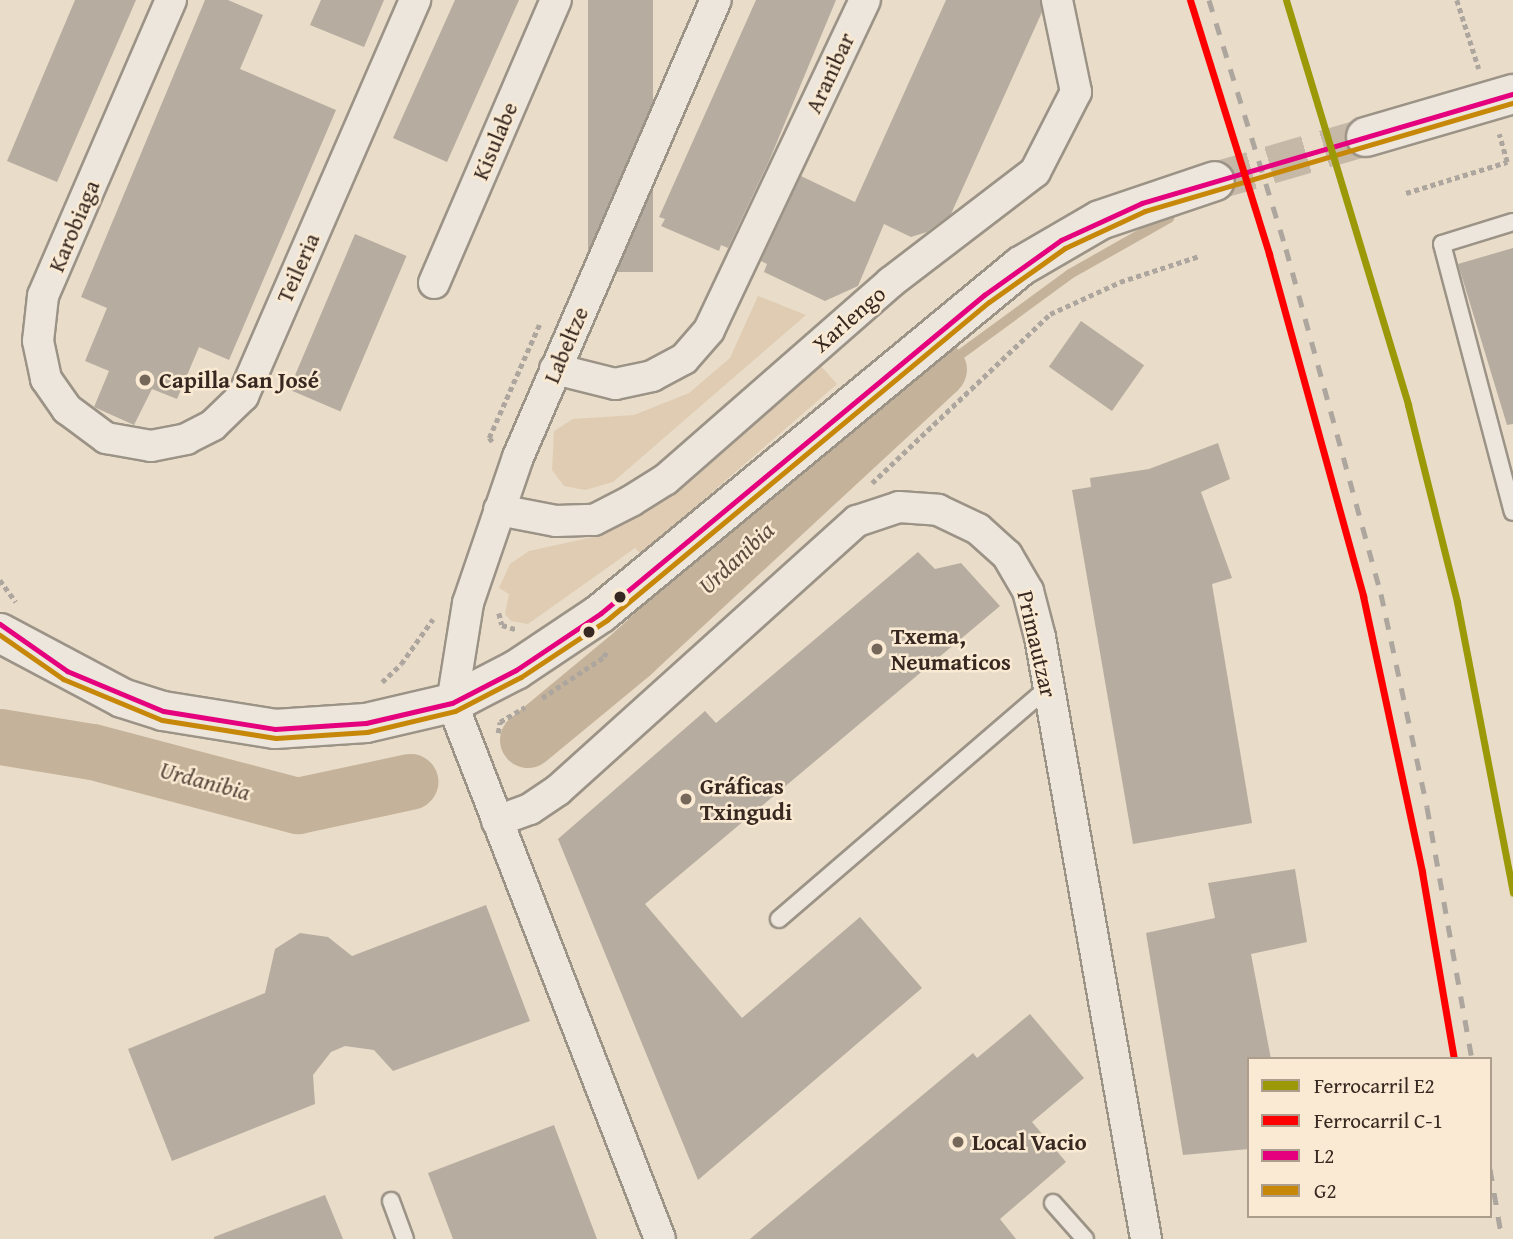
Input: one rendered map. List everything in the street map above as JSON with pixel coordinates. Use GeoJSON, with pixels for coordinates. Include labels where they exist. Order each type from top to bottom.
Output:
{"type":"FeatureCollection","features":[{"type":"Feature","properties":{"kind":"main road"},"geometry":{"type":"LineString","coordinates":[[1366,137],[1501,97]]}},
{"type":"Feature","properties":{"kind":"main road"},"geometry":{"type":"LineString","coordinates":[[8,625],[122,698],[163,711],[275,729],[366,723],[452,703],[516,670],[601,613],[1021,266],[1100,220],[1215,181]]}},
{"type":"Feature","properties":{"kind":"street","name":"Karobiaga"},"geometry":{"type":"LineString","coordinates":[[106,438],[67,409],[46,379],[38,341],[43,296],[171,0]]}},
{"type":"Feature","properties":{"kind":"street","name":"Teileria"},"geometry":{"type":"LineString","coordinates":[[106,438],[151,446],[186,439],[214,425],[243,396],[415,0]]}},
{"type":"Feature","properties":{"kind":"street","name":"Kisulabe"},"geometry":{"type":"LineString","coordinates":[[434,283],[556,0]]}},
{"type":"Feature","properties":{"kind":"street","name":"Labeltze"},"geometry":{"type":"LineString","coordinates":[[452,703],[468,603],[499,510],[555,369],[716,0]]}},
{"type":"Feature","properties":{"kind":"street","name":"Aranibar"},"geometry":{"type":"LineString","coordinates":[[555,369],[615,384],[652,376],[684,359],[701,339],[865,0]]}},
{"type":"Feature","properties":{"kind":"street","name":"Xarlengo"},"geometry":{"type":"LineString","coordinates":[[499,510],[556,521],[594,520],[642,494],[891,282],[1035,172],[1076,92],[1057,0]]}},
{"type":"Feature","properties":{"kind":"street","name":"Primautzar"},"geometry":{"type":"LineString","coordinates":[[497,821],[530,809],[558,789],[857,522],[899,507],[938,510],[978,529],[1007,555],[1028,591],[1048,688],[1146,1239]]}},
{"type":"Feature","properties":{"kind":"street"},"geometry":{"type":"LineString","coordinates":[[452,703],[660,1239]]}},
{"type":"Feature","properties":{"kind":"lane"},"geometry":{"type":"LineString","coordinates":[[1513,222],[1442,244],[1513,512]]}},
{"type":"Feature","properties":{"kind":"lane"},"geometry":{"type":"LineString","coordinates":[[779,919],[1048,688]]}},
{"type":"Feature","properties":{"kind":"lane"},"geometry":{"type":"LineString","coordinates":[[391,1201],[405,1239]]}},
{"type":"Feature","properties":{"kind":"lane"},"geometry":{"type":"LineString","coordinates":[[1054,1203],[1085,1239]]}},
{"type":"Feature","properties":{"kind":"path"},"geometry":{"type":"LineString","coordinates":[[1406,193],[1507,162],[1501,97],[1457,0]]}},
{"type":"Feature","properties":{"kind":"path"},"geometry":{"type":"LineString","coordinates":[[498,450],[489,438],[544,313]]}},
{"type":"Feature","properties":{"kind":"path"},"geometry":{"type":"LineString","coordinates":[[0,580],[8,625]]}},
{"type":"Feature","properties":{"kind":"path"},"geometry":{"type":"LineString","coordinates":[[374,689],[401,664],[437,608]]}},
{"type":"Feature","properties":{"kind":"path"},"geometry":{"type":"LineString","coordinates":[[497,739],[500,722],[604,657],[610,641]]}},
{"type":"Feature","properties":{"kind":"shaded area"},"geometry":{"type":"Polygon","coordinates":[[[758,296],[806,315],[613,482],[585,490],[564,486],[552,470],[554,431],[573,419],[634,415],[689,393],[730,358],[758,296]]]}},
{"type":"Feature","properties":{"kind":"shaded area"},"geometry":{"type":"Polygon","coordinates":[[[821,366],[837,384],[641,554],[635,548],[528,624],[511,621],[505,614],[509,594],[499,588],[510,564],[529,551],[602,535],[668,498],[821,366]]]}},
{"type":"Feature","properties":{"kind":"building"},"geometry":{"type":"Polygon","coordinates":[[[75,0],[136,0],[57,182],[7,161],[75,0]]]}},
{"type":"Feature","properties":{"kind":"building"},"geometry":{"type":"Polygon","coordinates":[[[205,0],[228,0],[263,15],[240,69],[336,110],[229,360],[199,347],[177,399],[152,389],[134,425],[94,407],[109,371],[85,361],[107,308],[81,297],[205,0]]]}},
{"type":"Feature","properties":{"kind":"building"},"geometry":{"type":"Polygon","coordinates":[[[321,0],[384,0],[364,47],[310,25],[321,0]]]}},
{"type":"Feature","properties":{"kind":"building"},"geometry":{"type":"Polygon","coordinates":[[[455,0],[519,0],[447,162],[393,138],[455,0]]]}},
{"type":"Feature","properties":{"kind":"building"},"geometry":{"type":"Polygon","coordinates":[[[588,0],[653,0],[653,272],[588,272],[588,0]]]}},
{"type":"Feature","properties":{"kind":"building"},"geometry":{"type":"Polygon","coordinates":[[[756,0],[836,0],[769,161],[728,248],[721,245],[719,251],[661,226],[665,219],[659,217],[756,0]]]}},
{"type":"Feature","properties":{"kind":"building"},"geometry":{"type":"Polygon","coordinates":[[[946,0],[1040,0],[1042,12],[951,214],[927,232],[911,237],[884,224],[858,286],[825,301],[764,272],[767,264],[761,261],[801,176],[855,202],[946,0]]]}},
{"type":"Feature","properties":{"kind":"building"},"geometry":{"type":"Polygon","coordinates":[[[355,234],[407,256],[341,411],[289,390],[355,234]]]}},
{"type":"Feature","properties":{"kind":"building"},"geometry":{"type":"Polygon","coordinates":[[[1513,248],[1513,424],[1507,425],[1458,264],[1513,248]]]}},
{"type":"Feature","properties":{"kind":"building"},"geometry":{"type":"Polygon","coordinates":[[[1081,321],[1144,365],[1112,411],[1049,367],[1081,321]]]}},
{"type":"Feature","properties":{"kind":"building"},"geometry":{"type":"Polygon","coordinates":[[[1218,443],[1230,479],[1201,492],[1232,578],[1212,584],[1252,823],[1133,844],[1072,490],[1091,487],[1090,478],[1149,469],[1218,443]]]}},
{"type":"Feature","properties":{"kind":"building"},"geometry":{"type":"Polygon","coordinates":[[[918,552],[935,569],[961,563],[1000,606],[645,904],[742,1018],[860,917],[922,988],[698,1180],[558,839],[705,711],[716,723],[918,552]]]}},
{"type":"Feature","properties":{"kind":"building"},"geometry":{"type":"Polygon","coordinates":[[[1295,869],[1307,942],[1251,954],[1271,1057],[1247,1057],[1247,1149],[1183,1155],[1146,933],[1215,918],[1208,883],[1295,869]]]}},
{"type":"Feature","properties":{"kind":"building"},"geometry":{"type":"Polygon","coordinates":[[[486,905],[530,1021],[393,1071],[374,1050],[345,1046],[331,1052],[313,1075],[315,1104],[172,1161],[128,1049],[265,993],[275,949],[300,933],[328,937],[352,956],[486,905]]]}},
{"type":"Feature","properties":{"kind":"building","name":"Local Vacio"},"geometry":{"type":"Polygon","coordinates":[[[1030,1014],[1084,1078],[1032,1122],[1066,1162],[1000,1219],[1016,1239],[750,1239],[973,1053],[977,1058],[1030,1014]]]}},
{"type":"Feature","properties":{"kind":"building"},"geometry":{"type":"Polygon","coordinates":[[[554,1125],[597,1239],[453,1239],[428,1173],[554,1125]]]}},
{"type":"Feature","properties":{"kind":"building"},"geometry":{"type":"Polygon","coordinates":[[[325,1195],[343,1239],[214,1239],[214,1237],[325,1195]]]}},
{"type":"Feature","properties":{"kind":"waterway"},"geometry":{"type":"LineString","coordinates":[[939,370],[1070,274],[1169,218]]}},
{"type":"Feature","properties":{"kind":"waterway","name":"Urdanibia"},"geometry":{"type":"LineString","coordinates":[[528,740],[633,653],[939,370]]}},
{"type":"Feature","properties":{"kind":"waterway","name":"Urdanibia"},"geometry":{"type":"LineString","coordinates":[[0,737],[93,752],[298,806],[410,782]]}},
{"type":"Feature","properties":{"kind":"tunnel"},"geometry":{"type":"LineString","coordinates":[[1215,181],[1366,137]]}},
{"type":"Feature","properties":{"kind":"railway"},"geometry":{"type":"LineString","coordinates":[[1209,0],[1286,249],[1381,594],[1427,807],[1472,1057]]}},
{"type":"Feature","properties":{"kind":"railway"},"geometry":{"type":"LineString","coordinates":[[1492,1181],[1502,1239]]}},
{"type":"Feature","properties":{"kind":"rail line","name":"C-1"},"geometry":{"type":"LineString","coordinates":[[1190,0],[1269,254],[1363,596],[1422,872],[1454,1057]]}},
{"type":"Feature","properties":{"kind":"rail line","name":"E2"},"geometry":{"type":"LineString","coordinates":[[1286,0],[1408,405],[1457,602],[1513,893]]}},
{"type":"Feature","properties":{"kind":"transit line","name":"L2"},"geometry":{"type":"LineString","coordinates":[[0,624],[67,671],[163,711],[275,729],[366,723],[452,703],[516,670],[601,613],[984,295],[1061,240],[1142,203],[1513,94]]}},
{"type":"Feature","properties":{"kind":"transit line","name":"G2"},"geometry":{"type":"LineString","coordinates":[[0,635],[63,679],[162,720],[276,738],[367,732],[455,711],[521,677],[607,620],[989,302],[1065,248],[1145,211],[1513,103]]}},
{"type":"Feature","properties":{"kind":"place","name":"Capilla San José"},"geometry":{"type":"Point","coordinates":[145,380]}},
{"type":"Feature","properties":{"kind":"place","name":"Txema, Neumaticos"},"geometry":{"type":"Point","coordinates":[877,649]}},
{"type":"Feature","properties":{"kind":"place","name":"Gráficas Txingudi"},"geometry":{"type":"Point","coordinates":[686,799]}},
{"type":"Feature","properties":{"kind":"place","name":"Local Vacio"},"geometry":{"type":"Point","coordinates":[958,1142]}}]}
